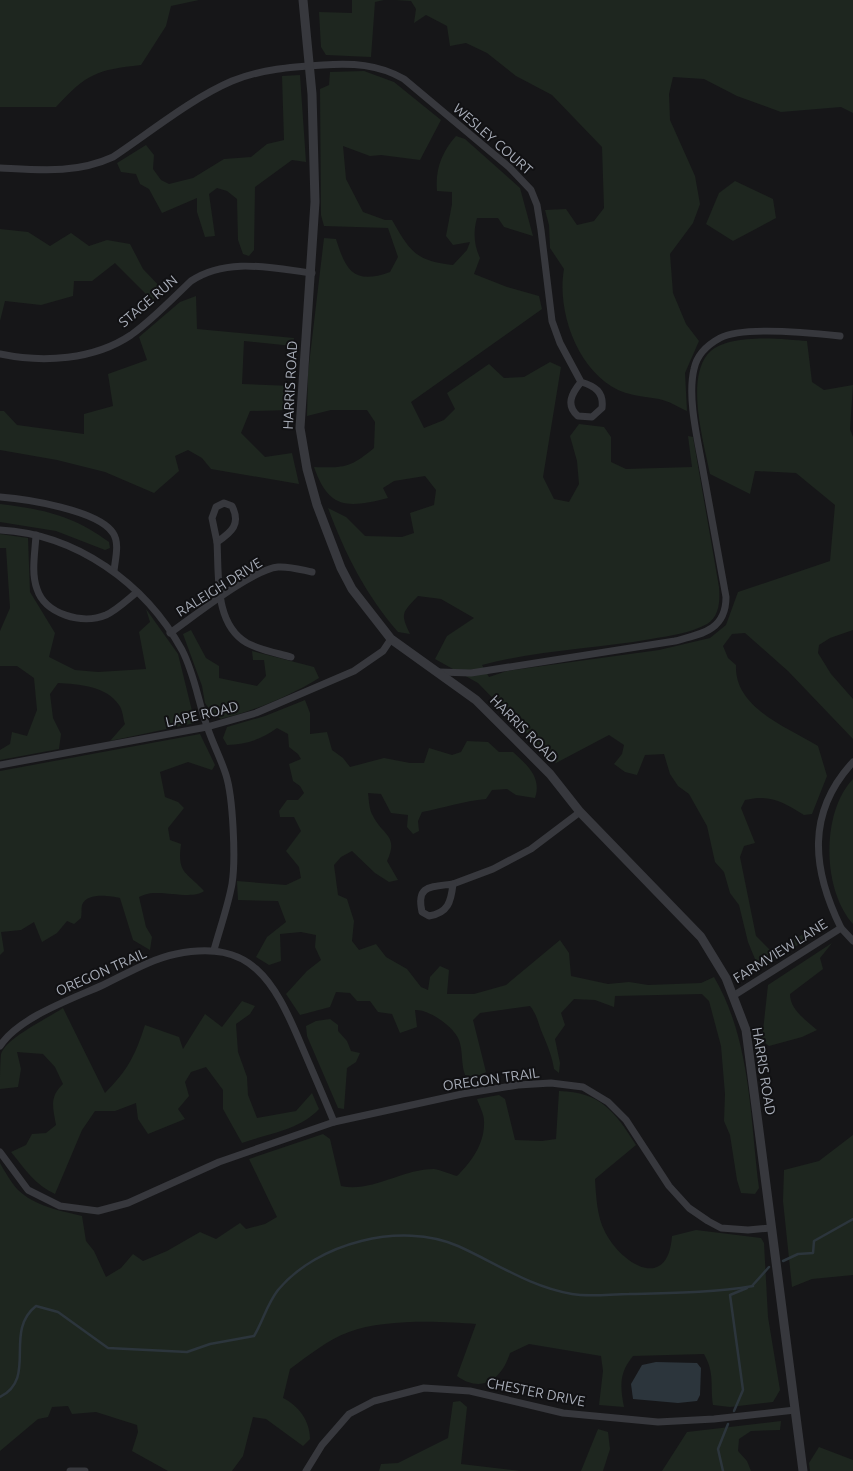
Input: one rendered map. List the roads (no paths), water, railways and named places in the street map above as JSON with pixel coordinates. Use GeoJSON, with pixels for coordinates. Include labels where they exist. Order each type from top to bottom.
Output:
{"type":"FeatureCollection","features":[{"type":"Feature","properties":{"kind":"street","name":"HARRIS ROAD"},"geometry":{"type":"LineString","coordinates":[[303,0],[309,66],[315,202],[312,273],[300,410],[300,428],[306,469],[341,568],[352,589],[391,639],[476,700],[550,774],[580,812],[701,937],[726,978],[746,1030],[803,1471]]}},
{"type":"Feature","properties":{"kind":"street","name":"WESLEY COURT"},"geometry":{"type":"LineString","coordinates":[[309,66],[359,64],[390,71],[404,79],[523,180],[531,190],[537,205],[552,321],[560,342],[581,382],[596,388],[601,396],[602,408],[592,417],[578,416],[572,408],[572,395],[581,382]]}},
{"type":"Feature","properties":{"kind":"street"},"geometry":{"type":"LineString","coordinates":[[0,168],[65,171],[97,164],[112,157],[202,98],[232,81],[270,70],[309,66]]}},
{"type":"Feature","properties":{"kind":"street","name":"STAGE RUN"},"geometry":{"type":"LineString","coordinates":[[0,354],[38,359],[72,358],[103,349],[131,335],[191,281],[202,274],[222,267],[258,266],[312,273]]}},
{"type":"Feature","properties":{"kind":"street"},"geometry":{"type":"LineString","coordinates":[[439,672],[470,673],[675,641],[702,634],[719,622],[726,611],[726,597],[694,413],[692,378],[697,360],[707,346],[722,337],[745,333],[804,333],[840,336]]}},
{"type":"Feature","properties":{"kind":"street"},"geometry":{"type":"LineString","coordinates":[[0,497],[52,504],[100,522],[114,535],[117,547],[114,571]]}},
{"type":"Feature","properties":{"kind":"street"},"geometry":{"type":"LineString","coordinates":[[217,542],[231,533],[236,522],[236,514],[232,506],[224,503],[216,507],[212,518],[217,542],[220,597],[230,626],[240,638],[249,644],[291,657]]}},
{"type":"Feature","properties":{"kind":"street"},"geometry":{"type":"LineString","coordinates":[[0,530],[36,535],[75,548],[114,571],[137,592],[170,633],[181,650],[195,682],[207,727],[226,776],[232,823],[232,883],[214,950]]}},
{"type":"Feature","properties":{"kind":"street"},"geometry":{"type":"LineString","coordinates":[[36,535],[34,580],[41,600],[53,610],[71,616],[95,618],[114,610],[137,592]]}},
{"type":"Feature","properties":{"kind":"street","name":"RALEIGH DRIVE"},"geometry":{"type":"LineString","coordinates":[[170,633],[220,597],[266,569],[280,566],[312,572]]}},
{"type":"Feature","properties":{"kind":"street","name":"LAPE ROAD"},"geometry":{"type":"LineString","coordinates":[[0,765],[207,727],[256,713],[354,671],[383,651],[391,639]]}},
{"type":"Feature","properties":{"kind":"street","name":"FARMVIEW LANE"},"geometry":{"type":"LineString","coordinates":[[733,996],[841,928],[828,898],[820,870],[818,837],[819,825],[830,792],[853,762]]}},
{"type":"Feature","properties":{"kind":"street"},"geometry":{"type":"LineString","coordinates":[[453,884],[452,899],[443,912],[429,916],[422,912],[420,894],[425,889],[453,884],[493,869],[531,849],[580,812]]}},
{"type":"Feature","properties":{"kind":"street"},"geometry":{"type":"LineString","coordinates":[[841,928],[853,941]]}},
{"type":"Feature","properties":{"kind":"street","name":"OREGON TRAIL"},"geometry":{"type":"LineString","coordinates":[[0,1046],[27,1021],[146,965],[175,954],[214,950],[247,962],[266,978],[282,1000],[334,1122]]}},
{"type":"Feature","properties":{"kind":"street","name":"OREGON TRAIL"},"geometry":{"type":"LineString","coordinates":[[0,1152],[28,1190],[60,1206],[98,1211],[128,1203],[219,1162],[334,1122],[462,1094],[518,1085],[551,1083],[583,1087],[608,1102],[626,1120],[669,1186],[689,1208],[721,1228],[748,1230],[771,1228]]}},
{"type":"Feature","properties":{"kind":"street","name":"CHESTER DRIVE"},"geometry":{"type":"LineString","coordinates":[[306,1471],[322,1446],[349,1414],[374,1401],[424,1388],[470,1391],[563,1413],[658,1422],[714,1420],[795,1410]]}},
{"type":"Feature","properties":{"kind":"street"},"geometry":{"type":"LineString","coordinates":[[70,1471],[85,1471]]}},
{"type":"Feature","properties":{"kind":"waterway"},"geometry":{"type":"LineString","coordinates":[[783,1261],[798,1254],[813,1253],[814,1241],[853,1219]]}},
{"type":"Feature","properties":{"kind":"waterway"},"geometry":{"type":"LineString","coordinates":[[0,1397],[11,1389],[17,1378],[22,1329],[27,1317],[36,1306],[58,1312],[108,1348],[187,1352],[210,1344],[254,1336],[274,1295],[295,1274],[315,1260],[337,1249],[361,1241],[386,1237],[411,1236],[436,1239],[458,1246],[542,1286],[579,1295],[691,1292],[753,1286]]}},
{"type":"Feature","properties":{"kind":"waterway"},"geometry":{"type":"LineString","coordinates":[[752,1286],[769,1267]]}},
{"type":"Feature","properties":{"kind":"waterway"},"geometry":{"type":"LineString","coordinates":[[734,1411],[743,1390],[730,1295],[747,1288]]}},
{"type":"Feature","properties":{"kind":"waterway"},"geometry":{"type":"LineString","coordinates":[[723,1471],[718,1449],[728,1424]]}}]}
